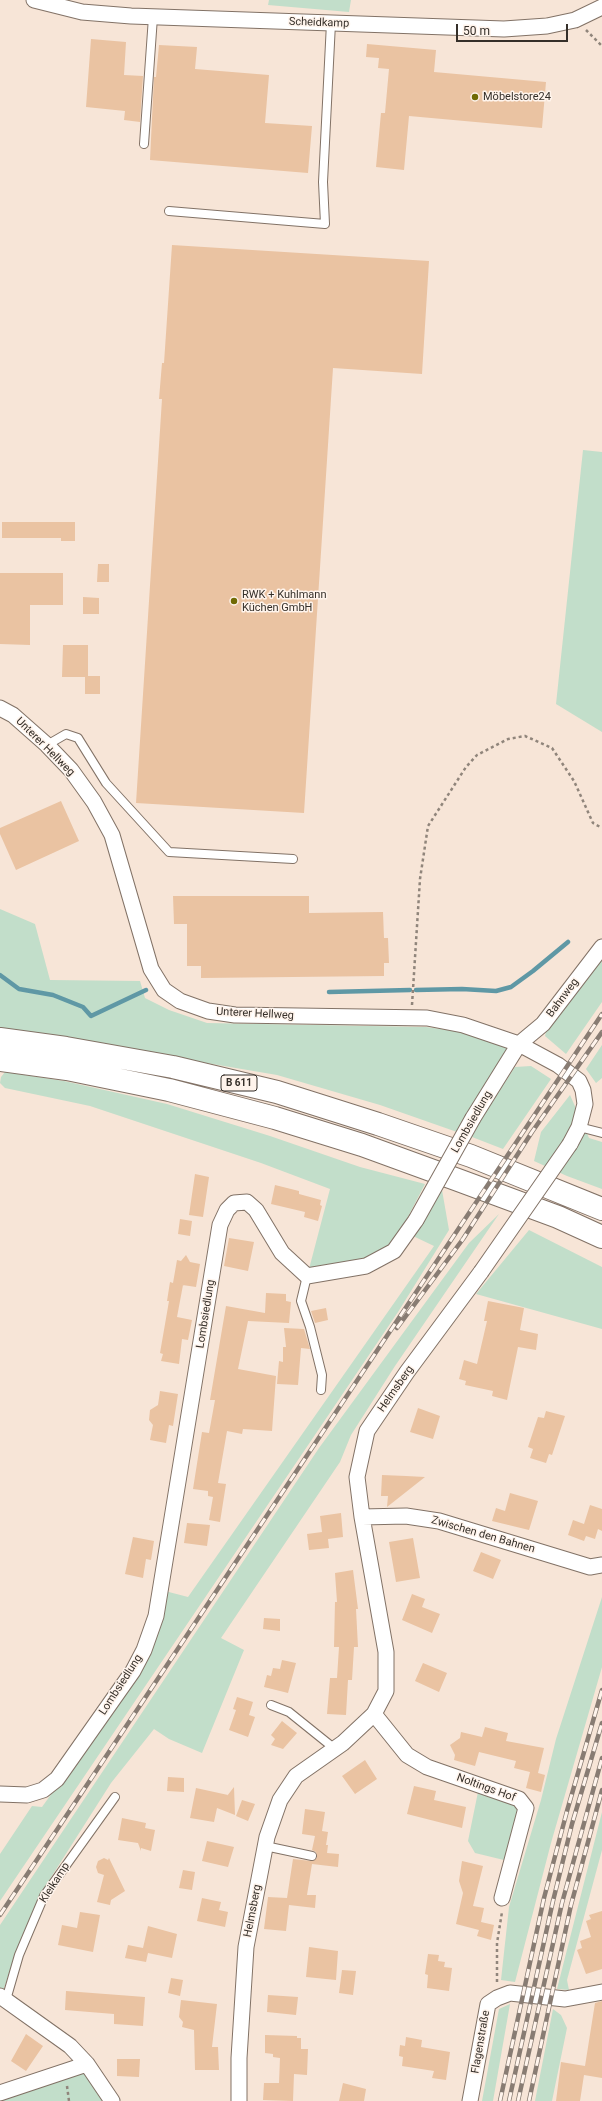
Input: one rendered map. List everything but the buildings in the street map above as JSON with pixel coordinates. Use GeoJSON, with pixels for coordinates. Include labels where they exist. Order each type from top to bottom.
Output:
{"type":"FeatureCollection","features":[{"type":"Feature","properties":{"kind":"highway","name":"B 611"},"geometry":{"type":"LineString","coordinates":[[0,1039],[66,1048],[173,1067],[277,1092],[378,1124],[471,1156],[602,1209]]}},
{"type":"Feature","properties":{"kind":"highway","name":"B 611"},"geometry":{"type":"LineString","coordinates":[[0,1060],[67,1069],[169,1090],[275,1118],[362,1146],[458,1180],[558,1217],[602,1237]]}},
{"type":"Feature","properties":{"kind":"street","name":"Scheidkamp"},"geometry":{"type":"LineString","coordinates":[[34,0],[82,12],[153,17],[504,29],[547,26],[575,20],[601,9]]}},
{"type":"Feature","properties":{"kind":"street","name":"Unterer Hellweg"},"geometry":{"type":"LineString","coordinates":[[0,708],[13,715],[46,745],[71,770],[94,802],[112,835],[151,969],[164,990],[180,1001],[208,1011],[235,1015],[427,1018],[463,1025],[519,1044],[558,1065]]}},
{"type":"Feature","properties":{"kind":"street","name":"Bahnweg"},"geometry":{"type":"LineString","coordinates":[[519,1044],[543,1024],[602,947]]}},
{"type":"Feature","properties":{"kind":"street","name":"Lombsiedlung"},"geometry":{"type":"LineString","coordinates":[[0,1794],[27,1795],[43,1790],[57,1779],[133,1671],[144,1650],[156,1616],[220,1225],[227,1210],[234,1203],[247,1202],[256,1210],[282,1253],[307,1276],[366,1266],[387,1255],[394,1251],[416,1220],[473,1118],[519,1044]]}},
{"type":"Feature","properties":{"kind":"street","name":"Helmsberg"},"geometry":{"type":"LineString","coordinates":[[239,2101],[239,2058],[246,1947],[265,1846],[280,1800],[296,1776],[335,1749],[374,1714],[386,1691],[386,1652],[362,1517],[357,1477],[367,1431],[407,1372],[481,1272],[570,1144],[579,1127],[585,1104],[583,1090],[579,1081],[558,1065]]}},
{"type":"Feature","properties":{"kind":"street","name":"Zwischen den Bahnen"},"geometry":{"type":"LineString","coordinates":[[362,1517],[406,1516],[439,1521],[590,1567],[602,1565]]}},
{"type":"Feature","properties":{"kind":"street","name":"Noltings Hof"},"geometry":{"type":"LineString","coordinates":[[374,1714],[407,1755],[427,1767],[519,1799],[526,1808],[503,1902]]}},
{"type":"Feature","properties":{"kind":"street","name":"Flagenstraße"},"geometry":{"type":"LineString","coordinates":[[470,2101],[488,2004],[510,1993],[565,1999],[602,1992]]}},
{"type":"Feature","properties":{"kind":"street","name":"Kleikamp"},"geometry":{"type":"LineString","coordinates":[[3,1998],[70,2046],[87,2064],[112,2101]]}},
{"type":"Feature","properties":{"kind":"street"},"geometry":{"type":"LineString","coordinates":[[0,2093],[87,2064]]}},
{"type":"Feature","properties":{"kind":"lane"},"geometry":{"type":"LineString","coordinates":[[144,144],[153,17]]}},
{"type":"Feature","properties":{"kind":"lane"},"geometry":{"type":"LineString","coordinates":[[169,211],[325,224],[323,182],[331,24]]}},
{"type":"Feature","properties":{"kind":"lane"},"geometry":{"type":"LineString","coordinates":[[46,745],[66,734],[78,738],[106,783],[169,852],[293,860]]}},
{"type":"Feature","properties":{"kind":"lane"},"geometry":{"type":"LineString","coordinates":[[579,1127],[602,1133]]}},
{"type":"Feature","properties":{"kind":"lane"},"geometry":{"type":"LineString","coordinates":[[307,1276],[301,1301],[310,1327],[322,1375],[321,1390]]}},
{"type":"Feature","properties":{"kind":"lane"},"geometry":{"type":"LineString","coordinates":[[271,1705],[288,1712],[335,1749]]}},
{"type":"Feature","properties":{"kind":"lane","name":"Kleikamp"},"geometry":{"type":"LineString","coordinates":[[3,1998],[19,1954],[44,1896],[115,1797]]}},
{"type":"Feature","properties":{"kind":"lane"},"geometry":{"type":"LineString","coordinates":[[265,1846],[312,1856]]}},
{"type":"Feature","properties":{"kind":"path"},"geometry":{"type":"LineString","coordinates":[[575,20],[602,46]]}},
{"type":"Feature","properties":{"kind":"path"},"geometry":{"type":"LineString","coordinates":[[411,1018],[420,879],[428,826],[466,767],[477,755],[508,739],[525,736],[552,748],[574,780],[593,823],[602,828]]}},
{"type":"Feature","properties":{"kind":"path"},"geometry":{"type":"LineString","coordinates":[[498,1998],[496,1964],[497,1943],[503,1902]]}},
{"type":"Feature","properties":{"kind":"green space"},"geometry":{"type":"Polygon","coordinates":[[[269,0],[351,0],[349,12],[268,5],[269,0]]]}},
{"type":"Feature","properties":{"kind":"green space"},"geometry":{"type":"Polygon","coordinates":[[[583,450],[602,452],[602,732],[556,704],[583,450]]]}},
{"type":"Feature","properties":{"kind":"green space"},"geometry":{"type":"Polygon","coordinates":[[[0,909],[35,924],[50,980],[140,981],[145,998],[169,1010],[207,1023],[426,1027],[462,1032],[508,1048],[457,1132],[380,1105],[277,1075],[0,1028],[0,909]]]}},
{"type":"Feature","properties":{"kind":"green space"},"geometry":{"type":"Polygon","coordinates":[[[602,955],[602,1002],[566,1054],[545,1036],[547,1028],[602,955]]]}},
{"type":"Feature","properties":{"kind":"green space"},"geometry":{"type":"Polygon","coordinates":[[[602,1045],[602,1078],[596,1083],[586,1069],[602,1045]]]}},
{"type":"Feature","properties":{"kind":"green space"},"geometry":{"type":"Polygon","coordinates":[[[531,1066],[551,1079],[503,1149],[472,1137],[481,1119],[515,1067],[531,1066]]]}},
{"type":"Feature","properties":{"kind":"green space"},"geometry":{"type":"Polygon","coordinates":[[[5,1072],[64,1081],[167,1104],[270,1136],[360,1167],[425,1184],[396,1240],[374,1256],[361,1260],[309,1269],[330,1189],[261,1163],[90,1106],[5,1088],[0,1083],[1,1077],[5,1072]]]}},
{"type":"Feature","properties":{"kind":"green space"},"geometry":{"type":"Polygon","coordinates":[[[570,1095],[589,1138],[602,1142],[602,1189],[567,1176],[534,1161],[541,1132],[570,1095]]]}},
{"type":"Feature","properties":{"kind":"green space"},"geometry":{"type":"Polygon","coordinates":[[[442,1190],[449,1230],[398,1312],[0,1901],[0,1854],[32,1806],[42,1807],[137,1674],[165,1591],[188,1597],[434,1246],[413,1236],[442,1190]]]}},
{"type":"Feature","properties":{"kind":"green space"},"geometry":{"type":"Polygon","coordinates":[[[499,1214],[395,1366],[351,1435],[340,1462],[221,1638],[244,1650],[202,1753],[169,1739],[154,1729],[111,1783],[41,1893],[16,1953],[3,1991],[0,1990],[0,1925],[319,1448],[469,1243],[499,1214]]]}},
{"type":"Feature","properties":{"kind":"green space"},"geometry":{"type":"Polygon","coordinates":[[[529,1230],[602,1267],[602,1329],[476,1294],[529,1230]]]}},
{"type":"Feature","properties":{"kind":"green space"},"geometry":{"type":"Polygon","coordinates":[[[602,1597],[602,1667],[551,1843],[515,1982],[501,1980],[509,1907],[541,1800],[556,1739],[602,1597]]]}},
{"type":"Feature","properties":{"kind":"green space"},"geometry":{"type":"Polygon","coordinates":[[[478,1792],[516,1804],[520,1814],[508,1861],[475,1853],[468,1841],[478,1792]]]}},
{"type":"Feature","properties":{"kind":"green space"},"geometry":{"type":"Polygon","coordinates":[[[602,1812],[602,1850],[567,1980],[569,1990],[557,1989],[602,1812]]]}},
{"type":"Feature","properties":{"kind":"green space"},"geometry":{"type":"Polygon","coordinates":[[[510,2004],[493,2101],[482,2101],[499,2009],[510,2004]]]}},
{"type":"Feature","properties":{"kind":"green space"},"geometry":{"type":"Polygon","coordinates":[[[553,2009],[561,2015],[567,2028],[552,2101],[535,2101],[553,2009]]]}},
{"type":"Feature","properties":{"kind":"green space"},"geometry":{"type":"Polygon","coordinates":[[[84,2072],[106,2101],[0,2101],[0,2098],[84,2072]]]}},
{"type":"Feature","properties":{"kind":"waterway"},"geometry":{"type":"LineString","coordinates":[[416,990],[462,989],[496,991],[511,987],[568,942]]}},
{"type":"Feature","properties":{"kind":"waterway"},"geometry":{"type":"LineString","coordinates":[[0,975],[19,989],[53,995],[83,1007],[91,1016],[146,990]]}},
{"type":"Feature","properties":{"kind":"waterway"},"geometry":{"type":"LineString","coordinates":[[329,992],[410,990]]}},
{"type":"Feature","properties":{"kind":"railway"},"geometry":{"type":"LineString","coordinates":[[0,1915],[602,1014]]}},
{"type":"Feature","properties":{"kind":"railway"},"geometry":{"type":"LineString","coordinates":[[397,1328],[463,1239],[532,1132],[602,1032]]}},
{"type":"Feature","properties":{"kind":"railway"},"geometry":{"type":"LineString","coordinates":[[500,2101],[544,1898],[567,1811],[602,1690]]}},
{"type":"Feature","properties":{"kind":"railway"},"geometry":{"type":"LineString","coordinates":[[509,2101],[553,1901],[572,1824],[602,1723]]}},
{"type":"Feature","properties":{"kind":"railway"},"geometry":{"type":"LineString","coordinates":[[518,2101],[562,1903],[602,1758]]}},
{"type":"Feature","properties":{"kind":"railway"},"geometry":{"type":"LineString","coordinates":[[529,2101],[571,1905],[602,1790]]}},
{"type":"Feature","properties":{"kind":"place","name":"Möbelstore24"},"geometry":{"type":"Point","coordinates":[475,97]}},
{"type":"Feature","properties":{"kind":"place","name":"RWK + Kuhlmann Küchen GmbH"},"geometry":{"type":"Point","coordinates":[234,601]}}]}
